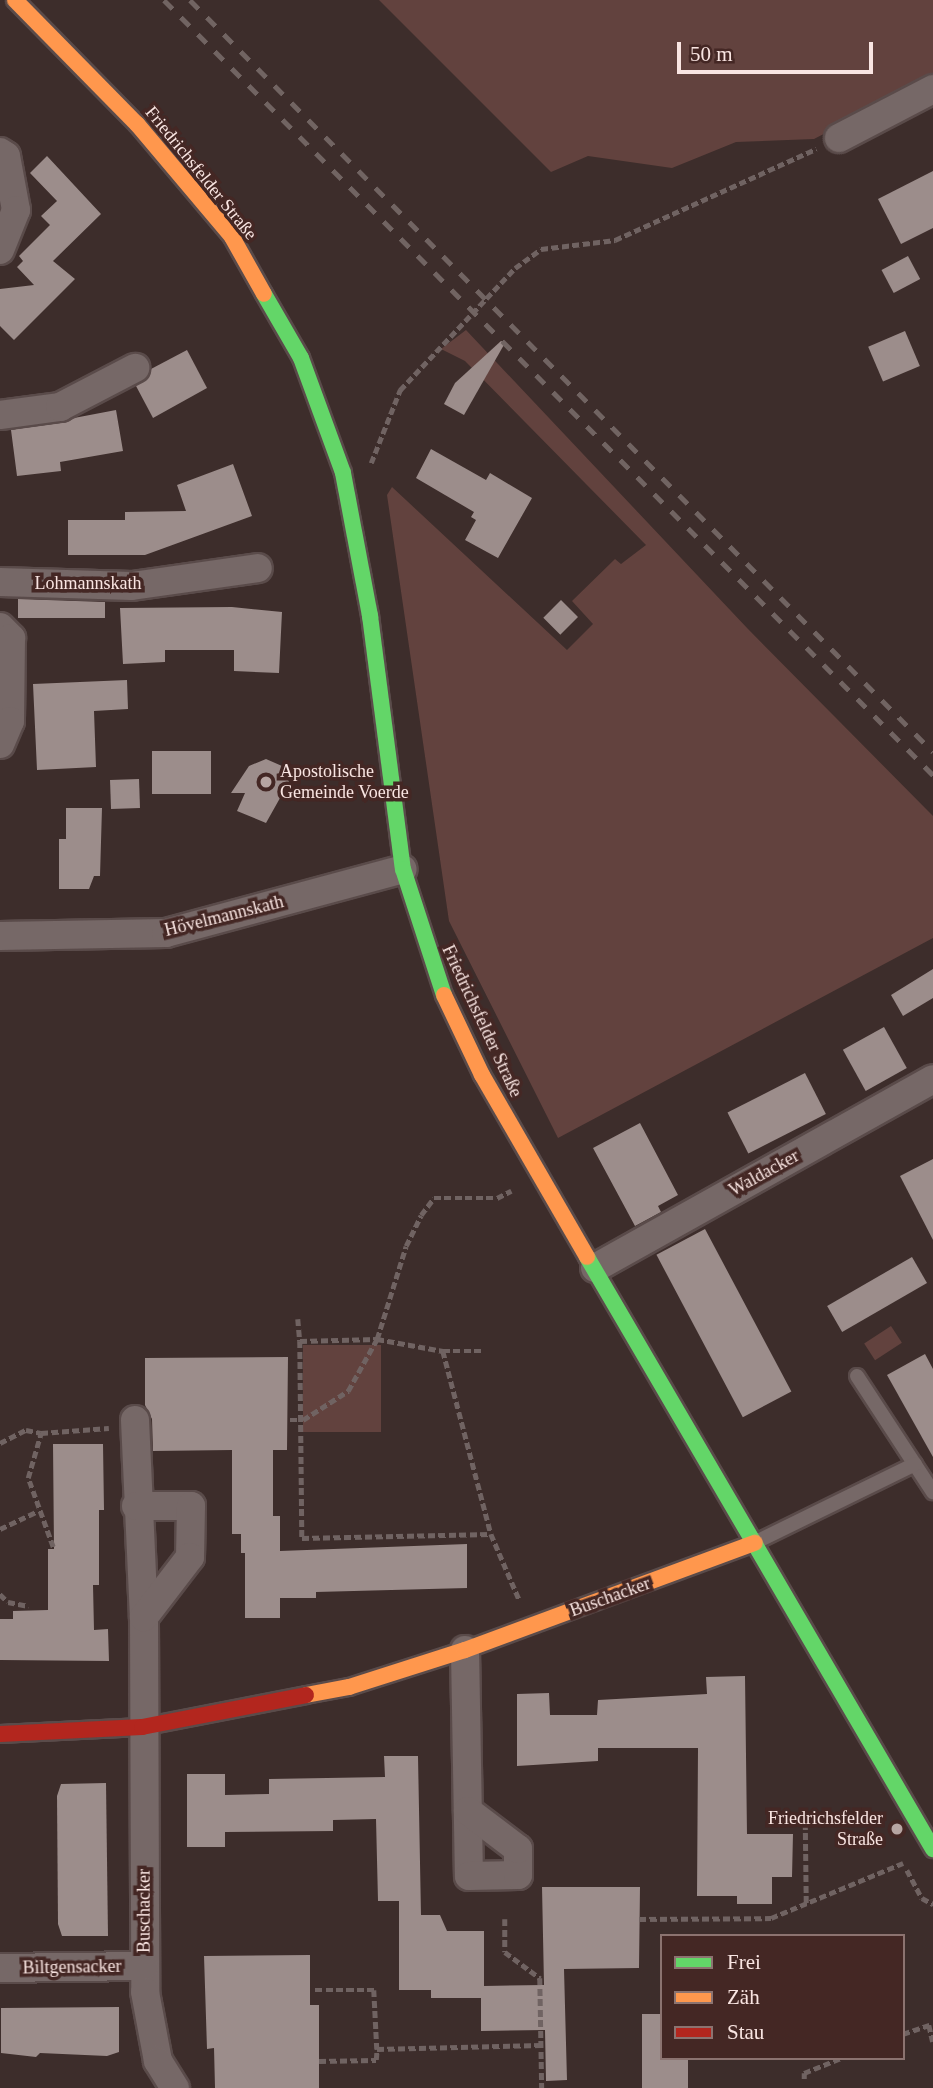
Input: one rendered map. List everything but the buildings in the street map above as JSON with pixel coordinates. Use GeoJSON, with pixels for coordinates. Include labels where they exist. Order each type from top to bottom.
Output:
{"type":"FeatureCollection","features":[{"type":"Feature","properties":{"kind":"main road","name":"Friedrichsfelder Straße"},"geometry":{"type":"LineString","coordinates":[[15,0],[137,124],[232,237],[301,358],[345,486],[370,615],[403,869],[433,972],[482,1075],[539,1176],[933,1849]]}},
{"type":"Feature","properties":{"kind":"main road","name":"Buschacker"},"geometry":{"type":"LineString","coordinates":[[0,1734],[142,1727],[349,1687],[465,1650],[755,1543]]}},
{"type":"Feature","properties":{"kind":"street"},"geometry":{"type":"LineString","coordinates":[[839,138],[933,89]]}},
{"type":"Feature","properties":{"kind":"street"},"geometry":{"type":"LineString","coordinates":[[0,152],[6,156],[16,210],[0,250]]}},
{"type":"Feature","properties":{"kind":"street"},"geometry":{"type":"LineString","coordinates":[[0,415],[60,407],[135,368]]}},
{"type":"Feature","properties":{"kind":"street","name":"Lohmannskath"},"geometry":{"type":"LineString","coordinates":[[0,582],[132,586],[258,568]]}},
{"type":"Feature","properties":{"kind":"street"},"geometry":{"type":"LineString","coordinates":[[0,627],[11,638],[10,721],[0,744]]}},
{"type":"Feature","properties":{"kind":"street","name":"Hövelmannskath"},"geometry":{"type":"LineString","coordinates":[[0,936],[166,933],[403,869]]}},
{"type":"Feature","properties":{"kind":"street","name":"Waldacker"},"geometry":{"type":"LineString","coordinates":[[594,1268],[933,1079]]}},
{"type":"Feature","properties":{"kind":"street","name":"Buschacker"},"geometry":{"type":"LineString","coordinates":[[135,1423],[136,1506],[144,1617],[144,1966],[150,2031],[158,2061],[175,2088]]}},
{"type":"Feature","properties":{"kind":"street"},"geometry":{"type":"LineString","coordinates":[[136,1506],[191,1506],[190,1557],[144,1617]]}},
{"type":"Feature","properties":{"kind":"street"},"geometry":{"type":"LineString","coordinates":[[465,1650],[468,1811]]}},
{"type":"Feature","properties":{"kind":"street","name":"Biltgensacker"},"geometry":{"type":"LineString","coordinates":[[0,1968],[144,1966]]}},
{"type":"Feature","properties":{"kind":"lane"},"geometry":{"type":"LineString","coordinates":[[856,1376],[933,1492]]}},
{"type":"Feature","properties":{"kind":"lane"},"geometry":{"type":"LineString","coordinates":[[755,1543],[915,1464]]}},
{"type":"Feature","properties":{"kind":"path"},"geometry":{"type":"LineString","coordinates":[[432,351],[515,268],[541,249],[615,240],[839,138]]}},
{"type":"Feature","properties":{"kind":"path"},"geometry":{"type":"LineString","coordinates":[[289,1420],[301,1420],[348,1391],[377,1339],[406,1246],[421,1215],[434,1198],[498,1198],[539,1176]]}},
{"type":"Feature","properties":{"kind":"path"},"geometry":{"type":"LineString","coordinates":[[298,1319],[302,1538],[491,1534]]}},
{"type":"Feature","properties":{"kind":"path"},"geometry":{"type":"LineString","coordinates":[[300,1341],[377,1339],[443,1352],[481,1351]]}},
{"type":"Feature","properties":{"kind":"path"},"geometry":{"type":"LineString","coordinates":[[443,1352],[491,1534],[530,1626]]}},
{"type":"Feature","properties":{"kind":"path"},"geometry":{"type":"LineString","coordinates":[[0,1433],[33,1430],[41,1433],[135,1423]]}},
{"type":"Feature","properties":{"kind":"path"},"geometry":{"type":"LineString","coordinates":[[41,1433],[28,1469],[38,1511],[49,1525],[53,1547]]}},
{"type":"Feature","properties":{"kind":"path"},"geometry":{"type":"LineString","coordinates":[[0,1443],[10,1434]]}},
{"type":"Feature","properties":{"kind":"path"},"geometry":{"type":"LineString","coordinates":[[0,1530],[38,1511]]}},
{"type":"Feature","properties":{"kind":"path"},"geometry":{"type":"LineString","coordinates":[[0,1594],[8,1602],[29,1606]]}},
{"type":"Feature","properties":{"kind":"path"},"geometry":{"type":"LineString","coordinates":[[806,1903],[805,1820],[878,1819],[884,1830]]}},
{"type":"Feature","properties":{"kind":"path"},"geometry":{"type":"LineString","coordinates":[[897,1852],[922,1898],[933,1904]]}},
{"type":"Feature","properties":{"kind":"path"},"geometry":{"type":"LineString","coordinates":[[639,1919],[771,1918],[903,1863]]}},
{"type":"Feature","properties":{"kind":"path"},"geometry":{"type":"LineString","coordinates":[[505,1919],[505,1952],[540,1978],[542,2088]]}},
{"type":"Feature","properties":{"kind":"path"},"geometry":{"type":"LineString","coordinates":[[315,1990],[374,1990],[376,2060],[319,2061]]}},
{"type":"Feature","properties":{"kind":"path"},"geometry":{"type":"LineString","coordinates":[[905,2033],[929,2025],[933,2042]]}},
{"type":"Feature","properties":{"kind":"path"},"geometry":{"type":"LineString","coordinates":[[376,2049],[542,2045]]}},
{"type":"Feature","properties":{"kind":"path"},"geometry":{"type":"LineString","coordinates":[[804,2079],[804,2073],[836,2060]]}},
{"type":"Feature","properties":{"kind":"shaded area"},"geometry":{"type":"Polygon","coordinates":[[[379,0],[933,0],[933,77],[814,139],[736,142],[672,168],[588,156],[551,172],[379,0]]]}},
{"type":"Feature","properties":{"kind":"shaded area"},"geometry":{"type":"Polygon","coordinates":[[[466,330],[748,629],[933,816],[933,938],[558,1138],[449,921],[387,495],[392,487],[567,650],[593,624],[572,601],[615,559],[621,564],[646,545],[465,361],[441,349],[466,330]]]}},
{"type":"Feature","properties":{"kind":"shaded area"},"geometry":{"type":"Polygon","coordinates":[[[891,1326],[902,1343],[875,1360],[864,1343],[891,1326]]]}},
{"type":"Feature","properties":{"kind":"shaded area"},"geometry":{"type":"Polygon","coordinates":[[[303,1345],[381,1345],[381,1432],[303,1432],[303,1345]]]}},
{"type":"Feature","properties":{"kind":"railway"},"geometry":{"type":"LineString","coordinates":[[164,0],[933,775]]}},
{"type":"Feature","properties":{"kind":"railway"},"geometry":{"type":"LineString","coordinates":[[190,0],[933,752]]}},
{"type":"Feature","properties":{"kind":"traffic: fast"},"geometry":{"type":"LineString","coordinates":[[264,294],[301,358],[343,473],[370,616],[403,869],[444,995]]}},
{"type":"Feature","properties":{"kind":"traffic: fast"},"geometry":{"type":"LineString","coordinates":[[587,1257],[933,1849]]}},
{"type":"Feature","properties":{"kind":"traffic: slow"},"geometry":{"type":"LineString","coordinates":[[15,0],[137,124],[232,237],[264,294]]}},
{"type":"Feature","properties":{"kind":"traffic: slow"},"geometry":{"type":"LineString","coordinates":[[444,995],[482,1075],[587,1257]]}},
{"type":"Feature","properties":{"kind":"traffic: slow"},"geometry":{"type":"LineString","coordinates":[[306,1695],[349,1687],[465,1650],[755,1543]]}},
{"type":"Feature","properties":{"kind":"traffic: jam"},"geometry":{"type":"LineString","coordinates":[[0,1734],[142,1727],[306,1695]]}},
{"type":"Feature","properties":{"kind":"place","name":"Apostolische Gemeinde Voerde"},"geometry":{"type":"Point","coordinates":[266,782]}},
{"type":"Feature","properties":{"kind":"place","name":"Friedrichsfelder Straße"},"geometry":{"type":"Point","coordinates":[897,1829]}}]}
